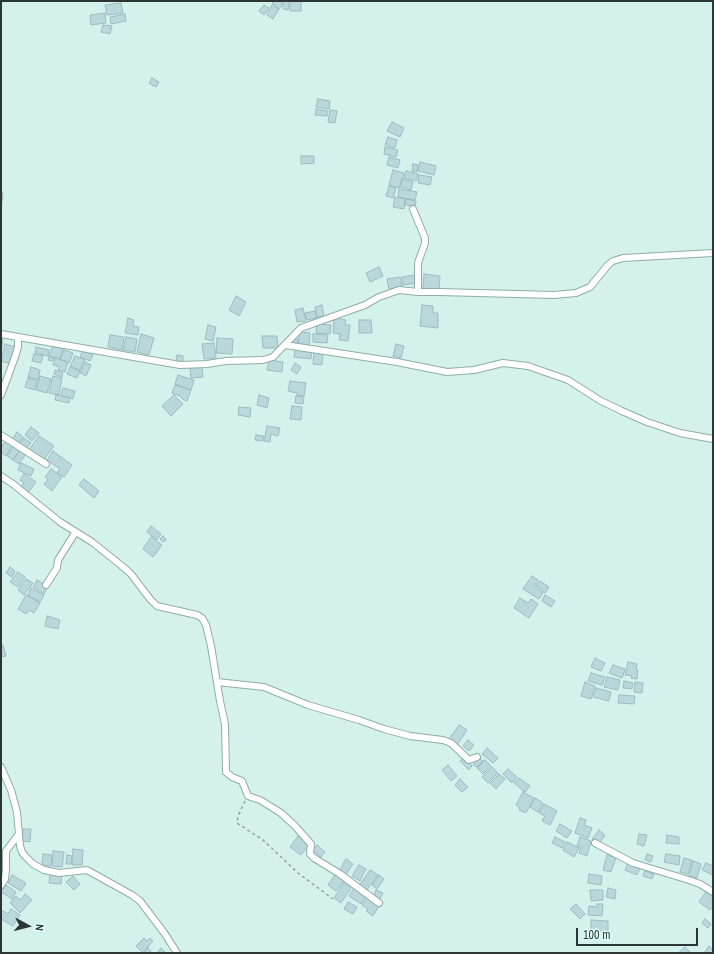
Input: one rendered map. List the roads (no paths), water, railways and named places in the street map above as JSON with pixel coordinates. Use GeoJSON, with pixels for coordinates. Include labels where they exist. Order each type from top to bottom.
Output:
{"type":"FeatureCollection","features":[{"type":"Feature","properties":{"kind":"street"},"geometry":{"type":"LineString","coordinates":[[413,209],[421,226],[426,243],[418,263],[418,292]]}},
{"type":"Feature","properties":{"kind":"street"},"geometry":{"type":"LineString","coordinates":[[1,334],[184,365],[226,361],[263,360],[273,357],[301,328],[365,305],[379,297],[399,290],[418,292],[554,295],[576,293],[590,287],[613,261],[623,258],[713,253]]}},
{"type":"Feature","properties":{"kind":"street"},"geometry":{"type":"LineString","coordinates":[[1,395],[18,347],[18,337]]}},
{"type":"Feature","properties":{"kind":"street"},"geometry":{"type":"LineString","coordinates":[[285,345],[397,362],[447,372],[474,370],[503,363],[528,366],[568,380],[601,401],[647,422],[680,433],[713,439]]}},
{"type":"Feature","properties":{"kind":"street"},"geometry":{"type":"LineString","coordinates":[[1,435],[46,464]]}},
{"type":"Feature","properties":{"kind":"street"},"geometry":{"type":"LineString","coordinates":[[1,476],[44,511],[75,533],[92,542],[122,566],[131,574],[157,606],[197,615],[202,618],[206,625],[211,646],[225,724],[226,772],[232,777],[242,781],[248,796],[260,800],[281,813],[311,844],[310,854],[314,858],[340,874],[379,903]]}},
{"type":"Feature","properties":{"kind":"street"},"geometry":{"type":"LineString","coordinates":[[46,585],[57,568],[58,560],[75,533]]}},
{"type":"Feature","properties":{"kind":"street"},"geometry":{"type":"LineString","coordinates":[[217,682],[264,687],[308,705],[403,735],[424,739],[443,740],[451,743],[469,760],[477,757]]}},
{"type":"Feature","properties":{"kind":"street"},"geometry":{"type":"LineString","coordinates":[[1,767],[11,790],[17,812],[22,852],[34,864],[44,870],[59,873],[87,870],[132,895],[140,901],[165,934],[176,953]]}},
{"type":"Feature","properties":{"kind":"street"},"geometry":{"type":"LineString","coordinates":[[1,885],[5,879],[6,851],[19,834]]}},
{"type":"Feature","properties":{"kind":"street"},"geometry":{"type":"LineString","coordinates":[[595,843],[632,863],[690,880],[713,892]]}}]}
